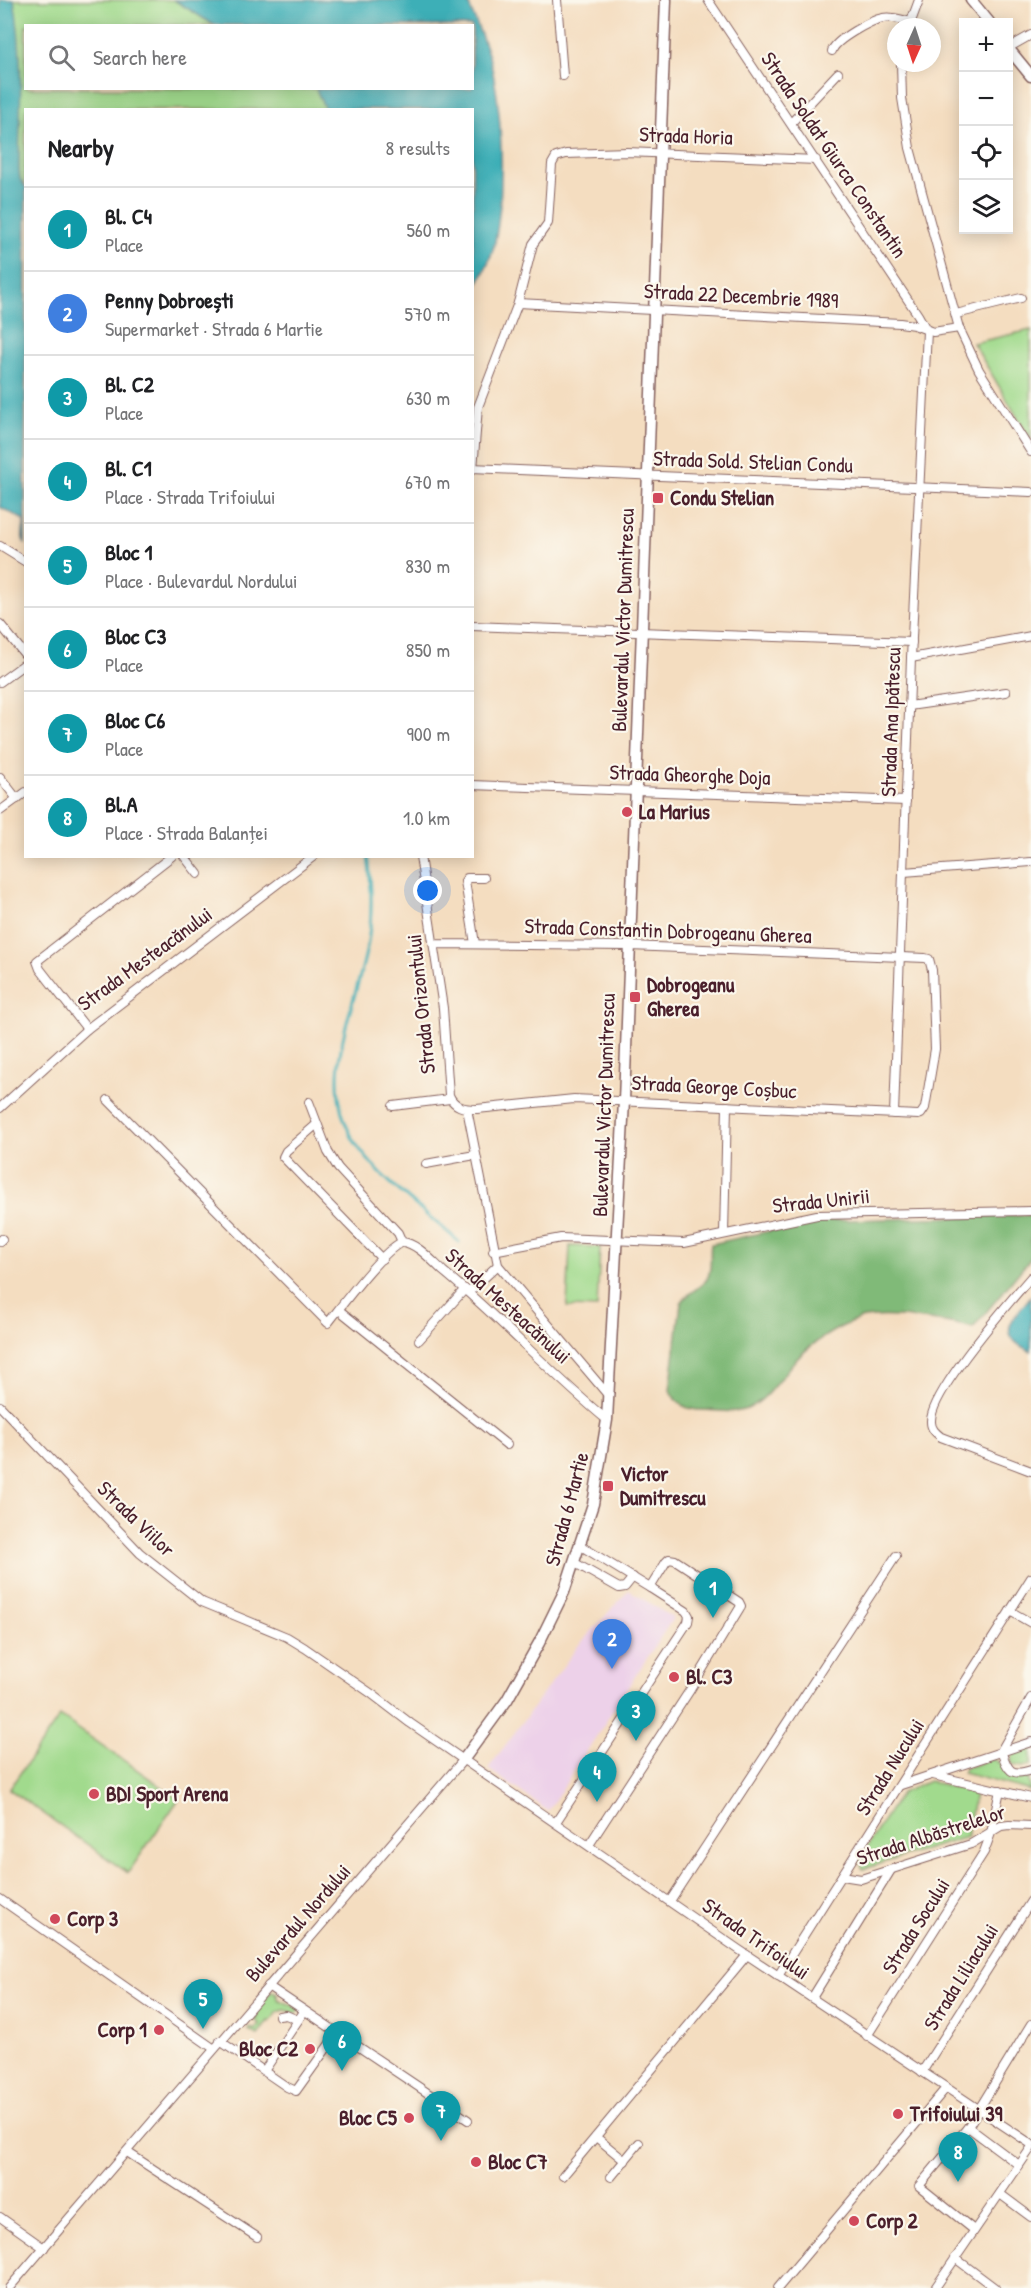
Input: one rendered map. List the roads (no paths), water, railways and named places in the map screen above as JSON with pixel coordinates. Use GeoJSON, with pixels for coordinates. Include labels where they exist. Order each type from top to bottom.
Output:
{"type":"FeatureCollection","features":[{"type":"Feature","properties":{"kind":"street"},"geometry":{"type":"LineString","coordinates":[[557,0],[563,76]]}},
{"type":"Feature","properties":{"kind":"street","name":"Bulevardul Victor Dumitrescu"},"geometry":{"type":"LineString","coordinates":[[618,1241],[666,0]]}},
{"type":"Feature","properties":{"kind":"street"},"geometry":{"type":"LineString","coordinates":[[913,18],[919,0]]}},
{"type":"Feature","properties":{"kind":"street"},"geometry":{"type":"LineString","coordinates":[[971,0],[986,18]]}},
{"type":"Feature","properties":{"kind":"street","name":"Strada Soldat Giurca Constantin"},"geometry":{"type":"LineString","coordinates":[[710,1],[927,331]]}},
{"type":"Feature","properties":{"kind":"street"},"geometry":{"type":"LineString","coordinates":[[832,51],[835,44],[842,39],[882,18],[887,18]]}},
{"type":"Feature","properties":{"kind":"street"},"geometry":{"type":"LineString","coordinates":[[1013,45],[1031,35]]}},
{"type":"Feature","properties":{"kind":"street"},"geometry":{"type":"LineString","coordinates":[[1013,54],[1031,76]]}},
{"type":"Feature","properties":{"kind":"street"},"geometry":{"type":"LineString","coordinates":[[901,72],[902,98],[910,148],[959,328],[979,370],[1031,452]]}},
{"type":"Feature","properties":{"kind":"street"},"geometry":{"type":"LineString","coordinates":[[791,123],[838,73]]}},
{"type":"Feature","properties":{"kind":"street","name":"Strada Horia"},"geometry":{"type":"LineString","coordinates":[[518,303],[533,244],[548,223],[552,164],[556,157],[566,154],[660,153],[816,160]]}},
{"type":"Feature","properties":{"kind":"street"},"geometry":{"type":"LineString","coordinates":[[956,314],[1021,298]]}},
{"type":"Feature","properties":{"kind":"street"},"geometry":{"type":"LineString","coordinates":[[474,456],[478,407],[518,303]]}},
{"type":"Feature","properties":{"kind":"street","name":"Strada 22 Decembrie 1989"},"geometry":{"type":"LineString","coordinates":[[518,303],[900,323],[938,333],[959,328]]}},
{"type":"Feature","properties":{"kind":"street","name":"Strada Ana Ipătescu"},"geometry":{"type":"LineString","coordinates":[[894,1114],[911,657],[927,331]]}},
{"type":"Feature","properties":{"kind":"street","name":"Strada Sold. Stelian Condu"},"geometry":{"type":"LineString","coordinates":[[474,468],[1031,492]]}},
{"type":"Feature","properties":{"kind":"street"},"geometry":{"type":"LineString","coordinates":[[0,546],[24,561]]}},
{"type":"Feature","properties":{"kind":"street"},"geometry":{"type":"LineString","coordinates":[[0,624],[24,654]]}},
{"type":"Feature","properties":{"kind":"street"},"geometry":{"type":"LineString","coordinates":[[474,626],[912,642]]}},
{"type":"Feature","properties":{"kind":"street"},"geometry":{"type":"LineString","coordinates":[[911,657],[1031,636]]}},
{"type":"Feature","properties":{"kind":"street"},"geometry":{"type":"LineString","coordinates":[[0,682],[24,664]]}},
{"type":"Feature","properties":{"kind":"street"},"geometry":{"type":"LineString","coordinates":[[909,706],[1006,692]]}},
{"type":"Feature","properties":{"kind":"street"},"geometry":{"type":"LineString","coordinates":[[0,777],[16,799]]}},
{"type":"Feature","properties":{"kind":"street","name":"Strada Gheorghe Doja"},"geometry":{"type":"LineString","coordinates":[[474,785],[906,801]]}},
{"type":"Feature","properties":{"kind":"street"},"geometry":{"type":"LineString","coordinates":[[0,811],[24,793]]}},
{"type":"Feature","properties":{"kind":"street","name":"Strada Mesteacănului"},"geometry":{"type":"LineString","coordinates":[[169,858],[37,961],[39,969],[87,1029],[311,858]]}},
{"type":"Feature","properties":{"kind":"street","name":"Strada Mesteacănului"},"geometry":{"type":"LineString","coordinates":[[186,858],[198,874]]}},
{"type":"Feature","properties":{"kind":"street","name":"Strada Orizontului"},"geometry":{"type":"LineString","coordinates":[[420,858],[442,1008],[450,1099],[464,1108]]}},
{"type":"Feature","properties":{"kind":"street"},"geometry":{"type":"LineString","coordinates":[[904,872],[1031,862]]}},
{"type":"Feature","properties":{"kind":"street"},"geometry":{"type":"LineString","coordinates":[[475,944],[465,881],[467,878],[484,878]]}},
{"type":"Feature","properties":{"kind":"street","name":"Strada Constantin Dobrogeanu Gherea"},"geometry":{"type":"LineString","coordinates":[[434,944],[630,946],[926,958],[931,963],[935,1042],[923,1112],[918,1115],[894,1114]]}},
{"type":"Feature","properties":{"kind":"street"},"geometry":{"type":"LineString","coordinates":[[0,1108],[87,1029]]}},
{"type":"Feature","properties":{"kind":"street"},"geometry":{"type":"LineString","coordinates":[[393,1106],[450,1099]]}},
{"type":"Feature","properties":{"kind":"street"},"geometry":{"type":"LineString","coordinates":[[108,1100],[328,1323],[382,1259],[402,1242]]}},
{"type":"Feature","properties":{"kind":"street","name":"Strada George Coșbuc"},"geometry":{"type":"LineString","coordinates":[[464,1108],[554,1100],[624,1101],[894,1114]]}},
{"type":"Feature","properties":{"kind":"street","name":"Strada Mesteacănului"},"geometry":{"type":"LineString","coordinates":[[309,1102],[328,1152],[338,1168],[398,1233],[402,1242],[420,1251],[467,1290],[607,1420]]}},
{"type":"Feature","properties":{"kind":"street"},"geometry":{"type":"LineString","coordinates":[[724,1234],[727,1106]]}},
{"type":"Feature","properties":{"kind":"street"},"geometry":{"type":"LineString","coordinates":[[464,1108],[476,1155],[493,1251],[498,1265],[609,1395]]}},
{"type":"Feature","properties":{"kind":"street"},"geometry":{"type":"LineString","coordinates":[[317,1124],[286,1151],[284,1157],[382,1259]]}},
{"type":"Feature","properties":{"kind":"street"},"geometry":{"type":"LineString","coordinates":[[426,1164],[476,1155]]}},
{"type":"Feature","properties":{"kind":"street","name":"Strada Unirii"},"geometry":{"type":"LineString","coordinates":[[493,1251],[561,1238],[671,1244],[817,1215],[1031,1211]]}},
{"type":"Feature","properties":{"kind":"street","name":"Strada 6 Martie"},"geometry":{"type":"LineString","coordinates":[[464,1759],[507,1700],[524,1670],[552,1618],[581,1546],[593,1504],[607,1420],[618,1241]]}},
{"type":"Feature","properties":{"kind":"street"},"geometry":{"type":"LineString","coordinates":[[419,1340],[467,1290],[498,1265]]}},
{"type":"Feature","properties":{"kind":"street"},"geometry":{"type":"LineString","coordinates":[[1031,1277],[982,1334],[936,1404],[931,1423],[932,1428],[941,1437],[1031,1471]]}},
{"type":"Feature","properties":{"kind":"street"},"geometry":{"type":"LineString","coordinates":[[339,1310],[507,1444]]}},
{"type":"Feature","properties":{"kind":"street","name":"Strada Viilor"},"geometry":{"type":"LineString","coordinates":[[0,1406],[140,1553],[202,1602],[269,1629],[305,1648],[464,1759]]}},
{"type":"Feature","properties":{"kind":"street"},"geometry":{"type":"LineString","coordinates":[[556,1822],[689,1618],[686,1611],[581,1546]]}},
{"type":"Feature","properties":{"kind":"street"},"geometry":{"type":"LineString","coordinates":[[670,1900],[896,1556]]}},
{"type":"Feature","properties":{"kind":"street"},"geometry":{"type":"LineString","coordinates":[[589,1845],[690,1690],[741,1606],[739,1602],[672,1559],[666,1562],[650,1588]]}},
{"type":"Feature","properties":{"kind":"street"},"geometry":{"type":"LineString","coordinates":[[575,1563],[619,1588],[625,1587],[633,1577]]}},
{"type":"Feature","properties":{"kind":"street","name":"Strada Nucului"},"geometry":{"type":"LineString","coordinates":[[778,1976],[1031,1578]]}},
{"type":"Feature","properties":{"kind":"street"},"geometry":{"type":"LineString","coordinates":[[1010,1611],[1031,1623]]}},
{"type":"Feature","properties":{"kind":"street"},"geometry":{"type":"LineString","coordinates":[[1001,1751],[1031,1698]]}},
{"type":"Feature","properties":{"kind":"street"},"geometry":{"type":"LineString","coordinates":[[901,1785],[1031,1742]]}},
{"type":"Feature","properties":{"kind":"street"},"geometry":{"type":"LineString","coordinates":[[1001,1751],[1011,1772],[1031,1770]]}},
{"type":"Feature","properties":{"kind":"street","name":"Strada Trifoiului"},"geometry":{"type":"LineString","coordinates":[[464,1759],[747,1955],[1031,2146]]}},
{"type":"Feature","properties":{"kind":"street","name":"Bulevardul Nordului"},"geometry":{"type":"LineString","coordinates":[[9,2288],[127,2152],[213,2048],[464,1759]]}},
{"type":"Feature","properties":{"kind":"street","name":"Strada Albăstrelelor"},"geometry":{"type":"LineString","coordinates":[[932,1774],[1031,1798]]}},
{"type":"Feature","properties":{"kind":"street","name":"Strada Socului"},"geometry":{"type":"LineString","coordinates":[[867,2036],[984,1852],[991,1833],[1000,1790]]}},
{"type":"Feature","properties":{"kind":"street","name":"Strada Albăstrelelor"},"geometry":{"type":"LineString","coordinates":[[842,1876],[861,1879],[971,1844],[1001,1826],[1009,1824],[1031,1826]]}},
{"type":"Feature","properties":{"kind":"street"},"geometry":{"type":"LineString","coordinates":[[812,1998],[891,1870]]}},
{"type":"Feature","properties":{"kind":"street"},"geometry":{"type":"LineString","coordinates":[[0,1899],[213,2048]]}},
{"type":"Feature","properties":{"kind":"street","name":"Strada Liliacului"},"geometry":{"type":"LineString","coordinates":[[922,2073],[1031,1901]]}},
{"type":"Feature","properties":{"kind":"street"},"geometry":{"type":"LineString","coordinates":[[563,2176],[747,1955]]}},
{"type":"Feature","properties":{"kind":"street"},"geometry":{"type":"LineString","coordinates":[[268,1986],[468,2120]]}},
{"type":"Feature","properties":{"kind":"street"},"geometry":{"type":"LineString","coordinates":[[264,2071],[300,2016],[286,2014],[279,2016]]}},
{"type":"Feature","properties":{"kind":"street"},"geometry":{"type":"LineString","coordinates":[[974,2230],[920,2186],[968,2127],[1031,2024]]}},
{"type":"Feature","properties":{"kind":"street"},"geometry":{"type":"LineString","coordinates":[[220,2041],[296,2091],[336,2035]]}},
{"type":"Feature","properties":{"kind":"street"},"geometry":{"type":"LineString","coordinates":[[778,2288],[946,2088]]}},
{"type":"Feature","properties":{"kind":"street"},"geometry":{"type":"LineString","coordinates":[[968,2127],[1019,2165]]}},
{"type":"Feature","properties":{"kind":"street"},"geometry":{"type":"LineString","coordinates":[[596,2136],[625,2161]]}},
{"type":"Feature","properties":{"kind":"street"},"geometry":{"type":"LineString","coordinates":[[611,2177],[639,2143]]}},
{"type":"Feature","properties":{"kind":"street"},"geometry":{"type":"LineString","coordinates":[[935,2288],[1031,2146]]}},
{"type":"Feature","properties":{"kind":"street"},"geometry":{"type":"LineString","coordinates":[[127,2152],[257,2237]]}},
{"type":"Feature","properties":{"kind":"street"},"geometry":{"type":"LineString","coordinates":[[1000,2194],[1031,2217]]}},
{"type":"Feature","properties":{"kind":"street"},"geometry":{"type":"LineString","coordinates":[[0,2217],[44,2248]]}},
{"type":"Feature","properties":{"kind":"street"},"geometry":{"type":"LineString","coordinates":[[955,2258],[995,2288]]}},
{"type":"Feature","properties":{"kind":"water"},"geometry":{"type":"Polygon","coordinates":[[[0,0],[14,0],[21,84],[19,168],[20,179],[24,184],[24,520],[0,507],[0,0]]]}},
{"type":"Feature","properties":{"kind":"water"},"geometry":{"type":"Polygon","coordinates":[[[174,0],[467,0],[490,60],[498,102],[501,151],[500,199],[495,242],[486,268],[474,290],[474,108],[325,108],[316,90],[474,90],[474,24],[212,24],[174,0]]]}},
{"type":"Feature","properties":{"kind":"water"},"geometry":{"type":"Polygon","coordinates":[[[1031,1296],[1031,1351],[1012,1339],[1010,1326],[1031,1296]]]}},
{"type":"Feature","properties":{"kind":"waterway"},"geometry":{"type":"LineString","coordinates":[[368,858],[371,891],[370,924],[362,970],[342,1042],[338,1090],[342,1114],[352,1137],[373,1165],[459,1242]]}},
{"type":"Feature","properties":{"kind":"place","name":"Condu Stelian"},"geometry":{"type":"Point","coordinates":[658,498]}},
{"type":"Feature","properties":{"kind":"place","name":"La Marius"},"geometry":{"type":"Point","coordinates":[627,812]}},
{"type":"Feature","properties":{"kind":"place","name":"Dobrogeanu Gherea"},"geometry":{"type":"Point","coordinates":[635,997]}},
{"type":"Feature","properties":{"kind":"place","name":"Victor Dumitrescu"},"geometry":{"type":"Point","coordinates":[608,1486]}},
{"type":"Feature","properties":{"kind":"place","name":"Bl. C4"},"geometry":{"type":"Point","coordinates":[713,1618]}},
{"type":"Feature","properties":{"kind":"place","name":"Penny Dobroești"},"geometry":{"type":"Point","coordinates":[612,1669]}},
{"type":"Feature","properties":{"kind":"place","name":"Bl. C3"},"geometry":{"type":"Point","coordinates":[674,1677]}},
{"type":"Feature","properties":{"kind":"place","name":"Bl. C2"},"geometry":{"type":"Point","coordinates":[636,1741]}},
{"type":"Feature","properties":{"kind":"place","name":"BDI Sport Arena"},"geometry":{"type":"Point","coordinates":[94,1794]}},
{"type":"Feature","properties":{"kind":"place","name":"Bl. C1"},"geometry":{"type":"Point","coordinates":[597,1802]}},
{"type":"Feature","properties":{"kind":"place","name":"Corp 3"},"geometry":{"type":"Point","coordinates":[55,1919]}},
{"type":"Feature","properties":{"kind":"place","name":"Bloc 1"},"geometry":{"type":"Point","coordinates":[203,2029]}},
{"type":"Feature","properties":{"kind":"place","name":"Corp 1"},"geometry":{"type":"Point","coordinates":[159,2030]}},
{"type":"Feature","properties":{"kind":"place","name":"Bloc C2"},"geometry":{"type":"Point","coordinates":[310,2049]}},
{"type":"Feature","properties":{"kind":"place","name":"Bloc C3"},"geometry":{"type":"Point","coordinates":[342,2071]}},
{"type":"Feature","properties":{"kind":"place","name":"Trifoiului 39"},"geometry":{"type":"Point","coordinates":[898,2114]}},
{"type":"Feature","properties":{"kind":"place","name":"Bloc C5"},"geometry":{"type":"Point","coordinates":[409,2118]}},
{"type":"Feature","properties":{"kind":"place","name":"Bloc C6"},"geometry":{"type":"Point","coordinates":[441,2141]}},
{"type":"Feature","properties":{"kind":"place","name":"Bloc C7"},"geometry":{"type":"Point","coordinates":[476,2162]}},
{"type":"Feature","properties":{"kind":"place","name":"Bl.A"},"geometry":{"type":"Point","coordinates":[958,2182]}},
{"type":"Feature","properties":{"kind":"place","name":"Corp 2"},"geometry":{"type":"Point","coordinates":[854,2221]}}]}
